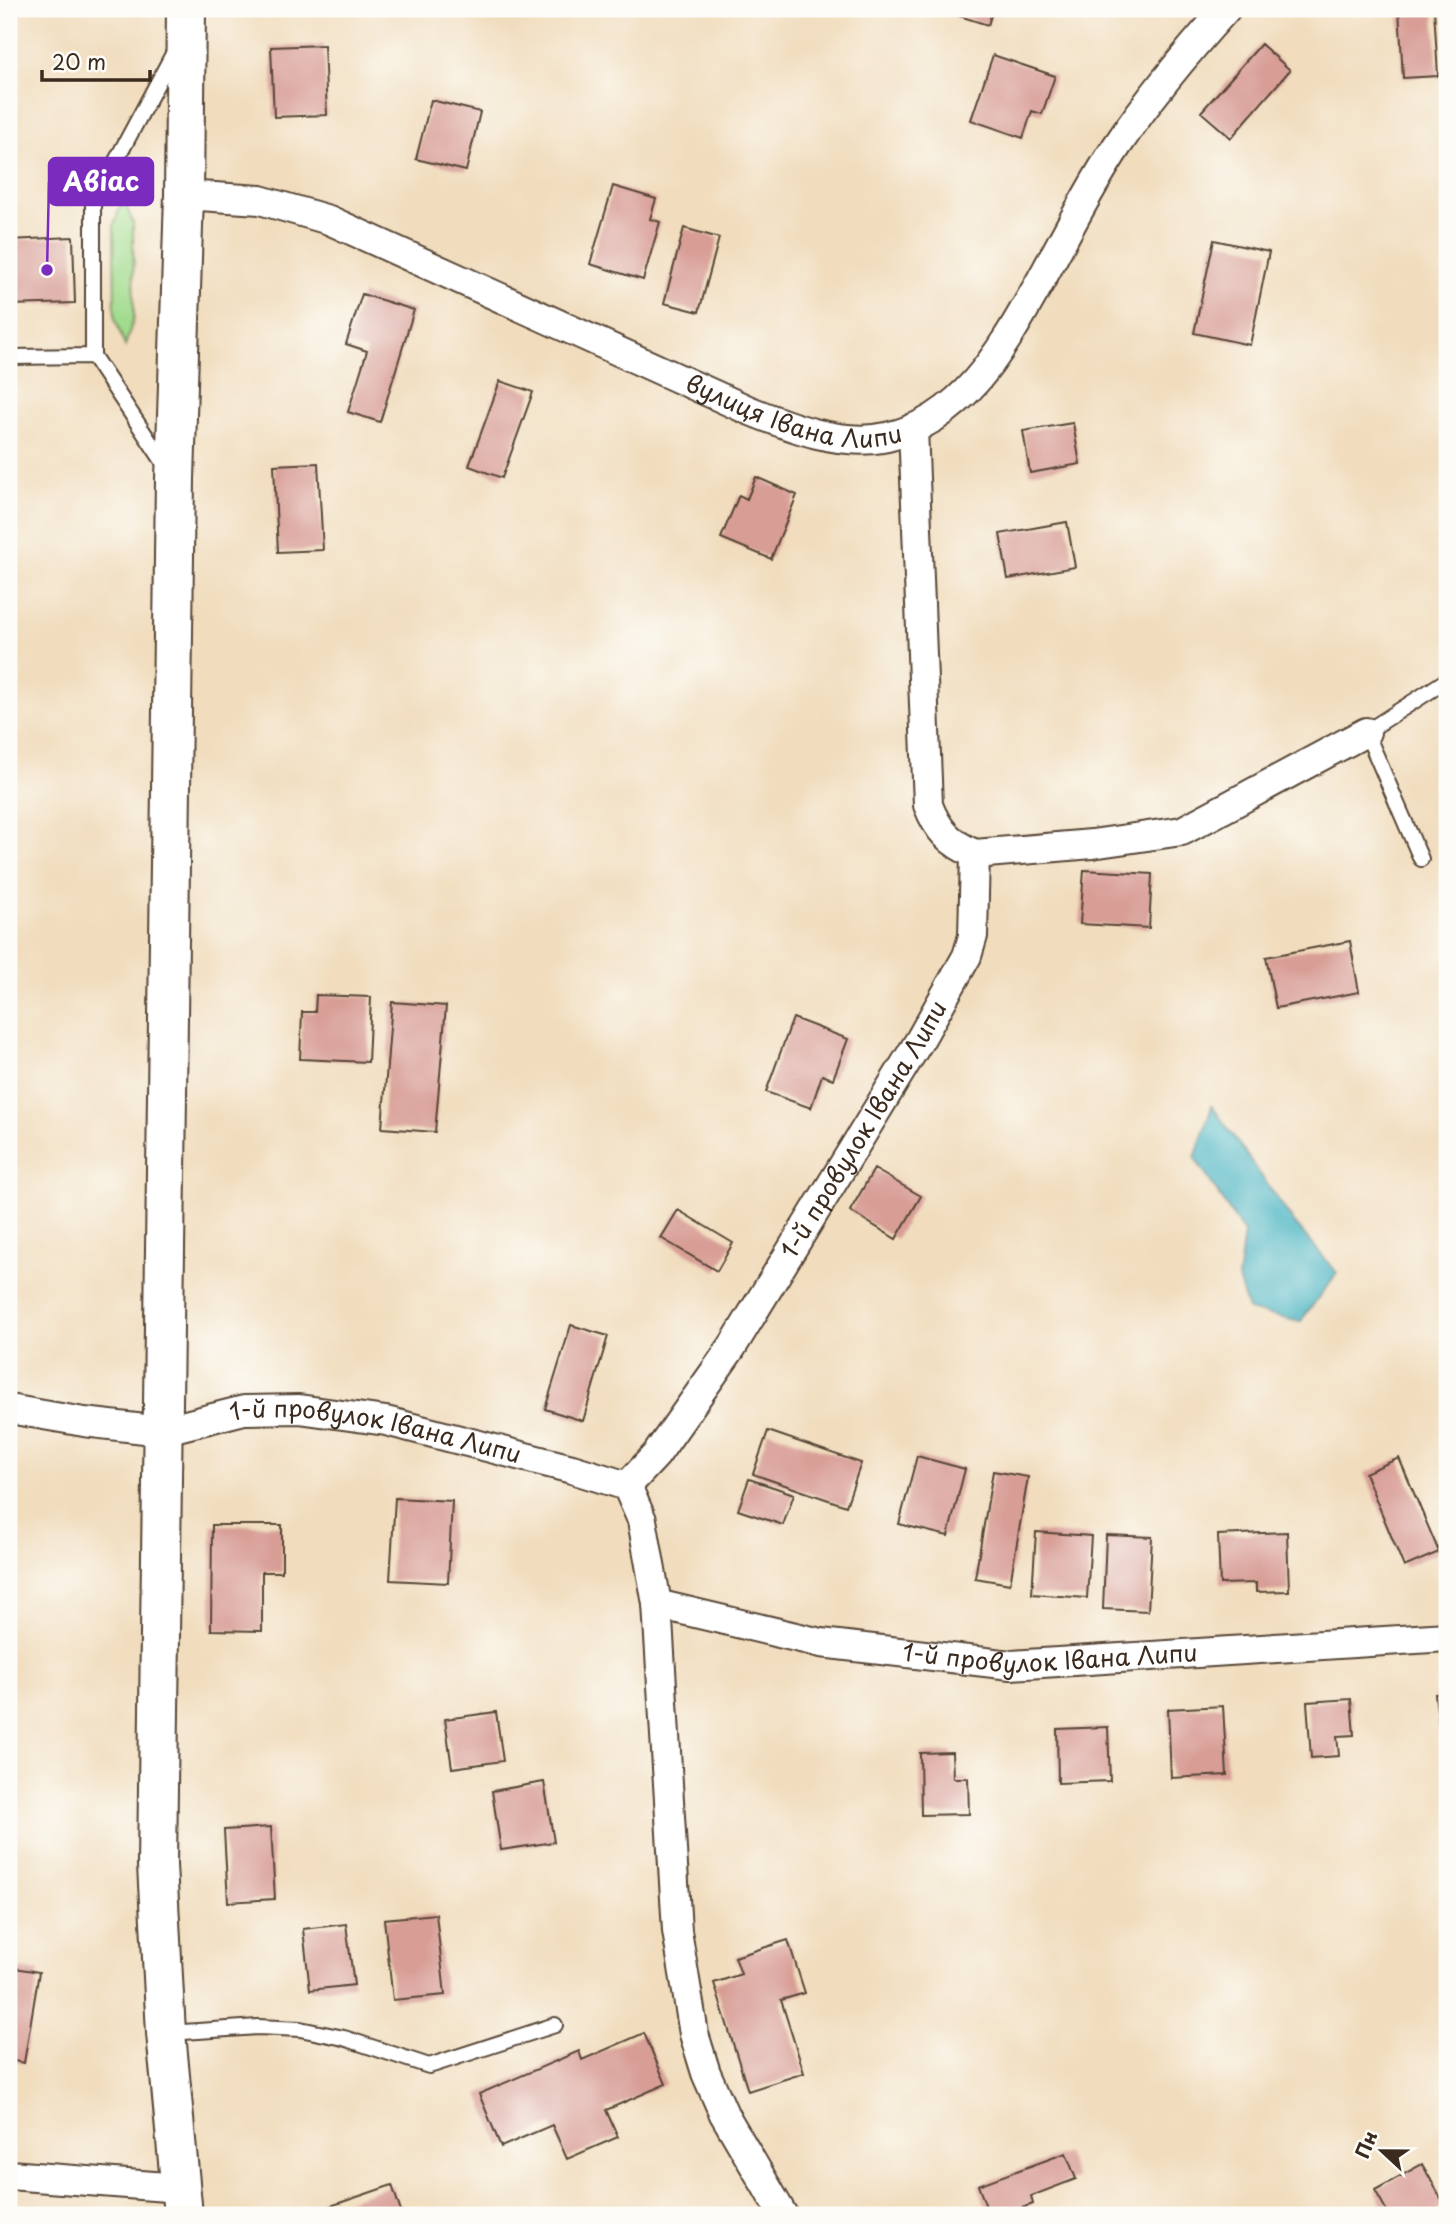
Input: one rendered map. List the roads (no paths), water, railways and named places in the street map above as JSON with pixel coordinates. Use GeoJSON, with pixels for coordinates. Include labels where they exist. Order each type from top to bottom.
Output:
{"type":"FeatureCollection","features":[{"type":"Feature","properties":{"kind":"highway"},"geometry":{"type":"LineString","coordinates":[[182,2202],[166,2033],[157,1865],[175,479],[184,195],[185,16]]}},
{"type":"Feature","properties":{"kind":"street","name":"вулиця Івана Липи"},"geometry":{"type":"LineString","coordinates":[[184,195],[260,200],[329,220],[787,426],[822,435],[854,439],[885,437],[913,428],[940,414],[983,374],[1007,340],[1117,146],[1195,43],[1226,9]]}},
{"type":"Feature","properties":{"kind":"street"},"geometry":{"type":"LineString","coordinates":[[913,428],[928,805],[941,832],[951,842],[975,854],[1092,844],[1182,831],[1366,732]]}},
{"type":"Feature","properties":{"kind":"street","name":"1-й провулок Івана Липи"},"geometry":{"type":"LineString","coordinates":[[162,1431],[244,1410],[299,1409],[386,1421],[572,1469],[626,1486],[656,1455],[732,1347],[921,1038],[961,967],[973,936],[975,854]]}},
{"type":"Feature","properties":{"kind":"street"},"geometry":{"type":"LineString","coordinates":[[9,1409],[84,1422],[162,1431]]}},
{"type":"Feature","properties":{"kind":"street"},"geometry":{"type":"LineString","coordinates":[[626,1486],[642,1520],[657,1604],[677,1931],[694,2035],[706,2073],[724,2114],[783,2215]]}},
{"type":"Feature","properties":{"kind":"street","name":"1-й провулок Івана Липи"},"geometry":{"type":"LineString","coordinates":[[657,1604],[821,1643],[1011,1665],[1447,1637]]}},
{"type":"Feature","properties":{"kind":"street"},"geometry":{"type":"LineString","coordinates":[[9,2175],[182,2202]]}},
{"type":"Feature","properties":{"kind":"lane"},"geometry":{"type":"LineString","coordinates":[[175,479],[93,356],[93,204],[185,16]]}},
{"type":"Feature","properties":{"kind":"lane"},"geometry":{"type":"LineString","coordinates":[[9,357],[93,356]]}},
{"type":"Feature","properties":{"kind":"lane"},"geometry":{"type":"LineString","coordinates":[[1421,859],[1366,732],[1447,681]]}},
{"type":"Feature","properties":{"kind":"lane"},"geometry":{"type":"LineString","coordinates":[[166,2033],[258,2027],[300,2029],[344,2038],[429,2066],[555,2025]]}},
{"type":"Feature","properties":{"kind":"water"},"geometry":{"type":"Polygon","coordinates":[[[1212,1106],[1296,1225],[1337,1273],[1300,1322],[1248,1310],[1238,1279],[1244,1233],[1195,1158],[1212,1106]]]}},
{"type":"Feature","properties":{"kind":"place","name":"Авіас"},"geometry":{"type":"Point","coordinates":[47,270]}}]}
